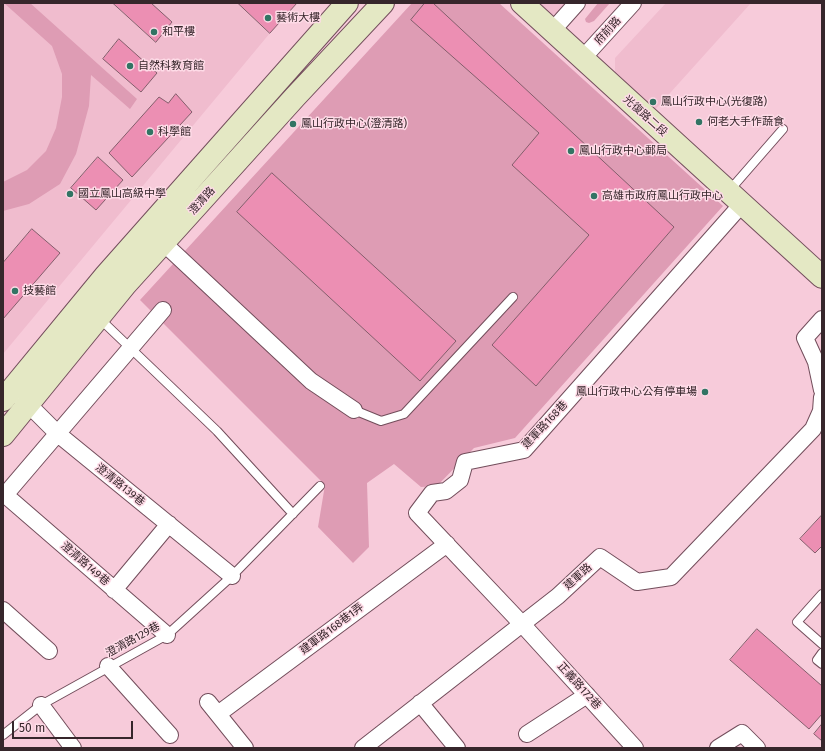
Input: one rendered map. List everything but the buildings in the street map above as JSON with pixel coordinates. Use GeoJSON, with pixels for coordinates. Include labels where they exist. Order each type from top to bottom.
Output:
{"type":"FeatureCollection","features":[{"type":"Feature","properties":{"kind":"main road","name":"澄清路"},"geometry":{"type":"LineString","coordinates":[[8,394],[106,275],[347,3]]}},
{"type":"Feature","properties":{"kind":"main road","name":"澄清路"},"geometry":{"type":"LineString","coordinates":[[3,435],[126,284],[383,3]]}},
{"type":"Feature","properties":{"kind":"main road","name":"光復路二段"},"geometry":{"type":"LineString","coordinates":[[522,3],[822,278]]}},
{"type":"Feature","properties":{"kind":"street"},"geometry":{"type":"LineString","coordinates":[[552,31],[577,3]]}},
{"type":"Feature","properties":{"kind":"street","name":"府前路"},"geometry":{"type":"LineString","coordinates":[[582,58],[633,3]]}},
{"type":"Feature","properties":{"kind":"street","name":"建軍路168巷"},"geometry":{"type":"LineString","coordinates":[[522,624],[417,513],[432,493],[446,491],[460,480],[465,462],[524,450],[735,198]]}},
{"type":"Feature","properties":{"kind":"street"},"geometry":{"type":"LineString","coordinates":[[148,228],[312,381],[354,410]]}},
{"type":"Feature","properties":{"kind":"street"},"geometry":{"type":"LineString","coordinates":[[4,494],[58,434],[163,310]]}},
{"type":"Feature","properties":{"kind":"street"},"geometry":{"type":"LineString","coordinates":[[822,319],[805,338],[816,362],[822,390]]}},
{"type":"Feature","properties":{"kind":"street","name":"澄清路139巷"},"geometry":{"type":"LineString","coordinates":[[8,394],[28,405],[58,434],[232,576]]}},
{"type":"Feature","properties":{"kind":"street","name":"建軍路"},"geometry":{"type":"LineString","coordinates":[[363,748],[558,596],[600,557],[637,582],[671,577],[813,429],[821,411],[822,397]]}},
{"type":"Feature","properties":{"kind":"street","name":"澄清路149巷"},"geometry":{"type":"LineString","coordinates":[[4,494],[167,635]]}},
{"type":"Feature","properties":{"kind":"street"},"geometry":{"type":"LineString","coordinates":[[114,590],[169,524]]}},
{"type":"Feature","properties":{"kind":"street","name":"建軍路168巷1弄"},"geometry":{"type":"LineString","coordinates":[[245,748],[213,708],[447,544]]}},
{"type":"Feature","properties":{"kind":"street"},"geometry":{"type":"LineString","coordinates":[[3,610],[49,651]]}},
{"type":"Feature","properties":{"kind":"street","name":"正義路172巷"},"geometry":{"type":"LineString","coordinates":[[522,624],[635,748]]}},
{"type":"Feature","properties":{"kind":"street"},"geometry":{"type":"LineString","coordinates":[[108,666],[170,735]]}},
{"type":"Feature","properties":{"kind":"street"},"geometry":{"type":"LineString","coordinates":[[527,734],[587,694]]}},
{"type":"Feature","properties":{"kind":"street"},"geometry":{"type":"LineString","coordinates":[[420,703],[457,748]]}},
{"type":"Feature","properties":{"kind":"street"},"geometry":{"type":"LineString","coordinates":[[41,705],[73,748]]}},
{"type":"Feature","properties":{"kind":"street"},"geometry":{"type":"LineString","coordinates":[[718,748],[742,732],[756,748]]}},
{"type":"Feature","properties":{"kind":"lane"},"geometry":{"type":"LineString","coordinates":[[735,198],[783,129]]}},
{"type":"Feature","properties":{"kind":"lane"},"geometry":{"type":"LineString","coordinates":[[354,410],[380,421],[404,414],[513,297]]}},
{"type":"Feature","properties":{"kind":"lane"},"geometry":{"type":"LineString","coordinates":[[99,318],[217,432],[293,514]]}},
{"type":"Feature","properties":{"kind":"lane","name":"澄清路129巷"},"geometry":{"type":"LineString","coordinates":[[3,735],[41,705],[108,666],[167,635],[232,576],[320,486]]}},
{"type":"Feature","properties":{"kind":"lane"},"geometry":{"type":"LineString","coordinates":[[822,594],[797,622],[822,644]]}},
{"type":"Feature","properties":{"kind":"lane"},"geometry":{"type":"LineString","coordinates":[[822,653],[817,660],[822,664]]}},
{"type":"Feature","properties":{"kind":"shaded area","name":"國立鳳山高級中學"},"geometry":{"type":"Polygon","coordinates":[[[3,3],[297,3],[270,33],[3,354],[3,3]]]}},
{"type":"Feature","properties":{"kind":"shaded area"},"geometry":{"type":"Polygon","coordinates":[[[4,3],[30,3],[137,99],[130,109],[91,75],[89,106],[76,154],[60,184],[29,204],[3,211],[3,182],[27,170],[46,151],[56,128],[62,97],[62,74],[52,46],[4,3]]]}},
{"type":"Feature","properties":{"kind":"shaded area"},"geometry":{"type":"Polygon","coordinates":[[[412,3],[499,3],[723,206],[515,438],[474,448],[437,486],[421,487],[394,464],[367,483],[369,547],[353,563],[318,527],[325,485],[140,300],[412,3]]]}},
{"type":"Feature","properties":{"kind":"shaded area"},"geometry":{"type":"Polygon","coordinates":[[[533,3],[568,3],[559,13],[548,16],[533,3]]]}},
{"type":"Feature","properties":{"kind":"shaded area"},"geometry":{"type":"Polygon","coordinates":[[[598,3],[610,3],[594,21],[589,23],[586,22],[585,19],[598,3]]]}},
{"type":"Feature","properties":{"kind":"shaded area"},"geometry":{"type":"Polygon","coordinates":[[[666,3],[751,3],[653,112],[615,80],[615,58],[666,3]]]}},
{"type":"Feature","properties":{"kind":"place","name":"藝術大樓"},"geometry":{"type":"Point","coordinates":[268,18]}},
{"type":"Feature","properties":{"kind":"place","name":"和平樓"},"geometry":{"type":"Point","coordinates":[154,32]}},
{"type":"Feature","properties":{"kind":"place","name":"自然科教育館"},"geometry":{"type":"Point","coordinates":[130,66]}},
{"type":"Feature","properties":{"kind":"place","name":"鳳山行政中心(光復路)"},"geometry":{"type":"Point","coordinates":[653,102]}},
{"type":"Feature","properties":{"kind":"place","name":"何老大手作蔬食"},"geometry":{"type":"Point","coordinates":[699,122]}},
{"type":"Feature","properties":{"kind":"place","name":"鳳山行政中心(澄清路)"},"geometry":{"type":"Point","coordinates":[293,124]}},
{"type":"Feature","properties":{"kind":"place","name":"科學館"},"geometry":{"type":"Point","coordinates":[150,132]}},
{"type":"Feature","properties":{"kind":"place","name":"鳳山行政中心郵局"},"geometry":{"type":"Point","coordinates":[571,151]}},
{"type":"Feature","properties":{"kind":"place","name":"國立鳳山高級中學"},"geometry":{"type":"Point","coordinates":[70,194]}},
{"type":"Feature","properties":{"kind":"place","name":"高雄市政府鳳山行政中心"},"geometry":{"type":"Point","coordinates":[594,196]}},
{"type":"Feature","properties":{"kind":"place","name":"技藝館"},"geometry":{"type":"Point","coordinates":[15,291]}},
{"type":"Feature","properties":{"kind":"place","name":"鳳山行政中心公有停車場"},"geometry":{"type":"Point","coordinates":[705,392]}}]}
